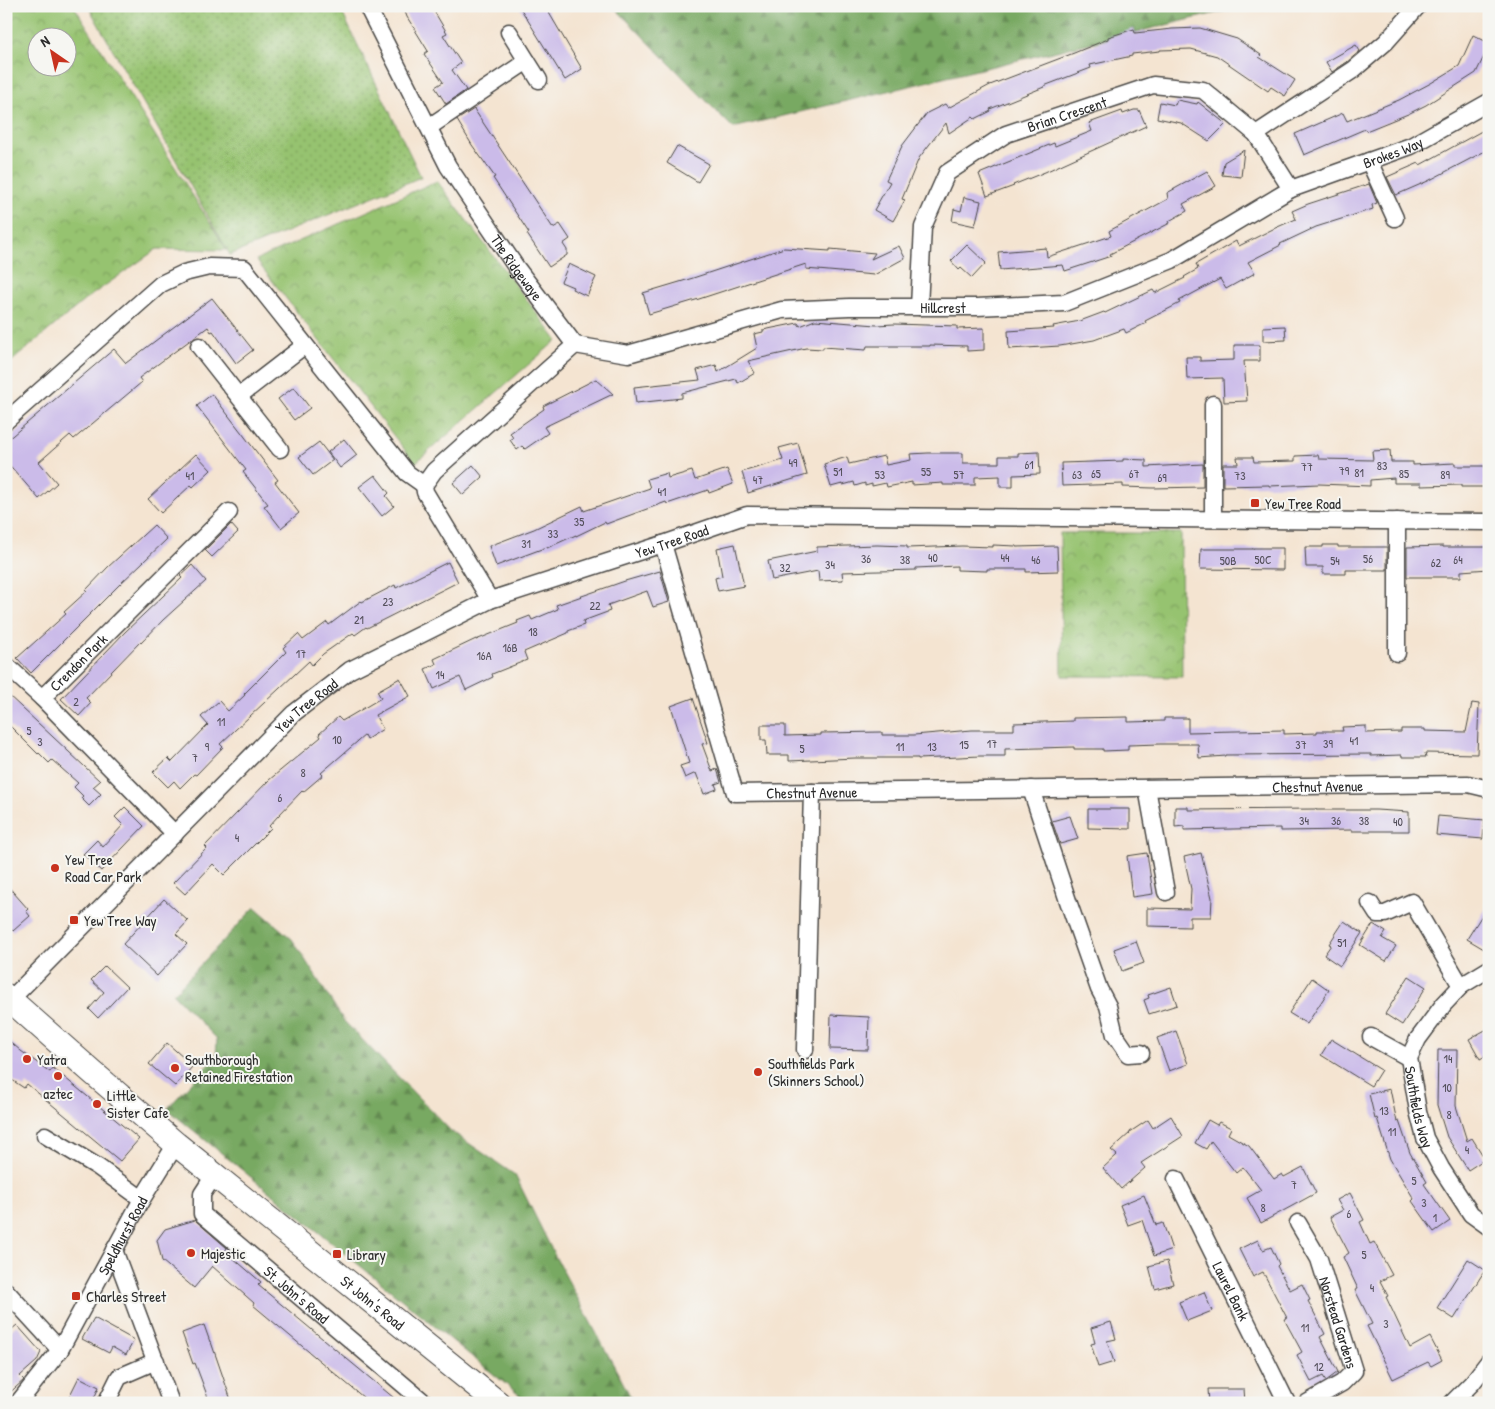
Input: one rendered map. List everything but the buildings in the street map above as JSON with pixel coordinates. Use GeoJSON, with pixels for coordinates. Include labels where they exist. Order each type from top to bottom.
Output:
{"type":"FeatureCollection","features":[{"type":"Feature","properties":{"kind":"highway","name":"St John's Road"},"geometry":{"type":"LineString","coordinates":[[8,998],[176,1144],[496,1402]]}},
{"type":"Feature","properties":{"kind":"street","name":"The Ridgewaye"},"geometry":{"type":"LineString","coordinates":[[367,6],[448,166],[511,259],[575,345]]}},
{"type":"Feature","properties":{"kind":"street"},"geometry":{"type":"LineString","coordinates":[[1256,134],[1353,70],[1386,42],[1418,6]]}},
{"type":"Feature","properties":{"kind":"street"},"geometry":{"type":"LineString","coordinates":[[509,32],[539,80]]}},
{"type":"Feature","properties":{"kind":"street"},"geometry":{"type":"LineString","coordinates":[[428,127],[527,61]]}},
{"type":"Feature","properties":{"kind":"street","name":"Brian Crescent"},"geometry":{"type":"LineString","coordinates":[[919,307],[924,228],[947,173],[1006,134],[1153,86],[1203,90],[1256,134],[1291,189]]}},
{"type":"Feature","properties":{"kind":"street","name":"Brokes Way"},"geometry":{"type":"LineString","coordinates":[[1291,189],[1412,146],[1489,102]]}},
{"type":"Feature","properties":{"kind":"street"},"geometry":{"type":"LineString","coordinates":[[1369,161],[1395,218]]}},
{"type":"Feature","properties":{"kind":"street","name":"Hillcrest"},"geometry":{"type":"LineString","coordinates":[[575,345],[628,354],[782,310],[977,307],[1064,303],[1172,260],[1291,189]]}},
{"type":"Feature","properties":{"kind":"street"},"geometry":{"type":"LineString","coordinates":[[6,421],[161,284],[184,273],[209,266],[244,268],[407,473],[424,485]]}},
{"type":"Feature","properties":{"kind":"street"},"geometry":{"type":"LineString","coordinates":[[239,396],[305,345]]}},
{"type":"Feature","properties":{"kind":"street"},"geometry":{"type":"LineString","coordinates":[[490,600],[424,492],[424,485],[434,471],[575,345]]}},
{"type":"Feature","properties":{"kind":"street"},"geometry":{"type":"LineString","coordinates":[[199,346],[280,449]]}},
{"type":"Feature","properties":{"kind":"street"},"geometry":{"type":"LineString","coordinates":[[1213,404],[1213,520]]}},
{"type":"Feature","properties":{"kind":"street","name":"Crendon Park"},"geometry":{"type":"LineString","coordinates":[[175,834],[42,698],[228,512]]}},
{"type":"Feature","properties":{"kind":"street","name":"Yew Tree Road"},"geometry":{"type":"LineString","coordinates":[[8,998],[175,834],[294,713],[350,670],[490,600],[747,515],[1489,522]]}},
{"type":"Feature","properties":{"kind":"street"},"geometry":{"type":"LineString","coordinates":[[1397,653],[1398,522]]}},
{"type":"Feature","properties":{"kind":"street","name":"Chestnut Avenue"},"geometry":{"type":"LineString","coordinates":[[663,544],[735,793],[1468,784],[1489,789]]}},
{"type":"Feature","properties":{"kind":"street"},"geometry":{"type":"LineString","coordinates":[[6,665],[42,698]]}},
{"type":"Feature","properties":{"kind":"street"},"geometry":{"type":"LineString","coordinates":[[1147,788],[1166,892]]}},
{"type":"Feature","properties":{"kind":"street"},"geometry":{"type":"LineString","coordinates":[[1032,789],[1099,988],[1108,1006],[1115,1035],[1128,1054],[1141,1053]]}},
{"type":"Feature","properties":{"kind":"street"},"geometry":{"type":"LineString","coordinates":[[805,1050],[812,792]]}},
{"type":"Feature","properties":{"kind":"street"},"geometry":{"type":"LineString","coordinates":[[1370,903],[1377,914],[1385,914],[1412,902],[1461,986]]}},
{"type":"Feature","properties":{"kind":"street","name":"Southfields Way"},"geometry":{"type":"LineString","coordinates":[[1489,969],[1461,986],[1444,1004],[1418,1039],[1409,1058],[1418,1111],[1425,1138],[1441,1168],[1471,1214],[1489,1227]]}},
{"type":"Feature","properties":{"kind":"street"},"geometry":{"type":"LineString","coordinates":[[1371,1038],[1409,1058]]}},
{"type":"Feature","properties":{"kind":"street"},"geometry":{"type":"LineString","coordinates":[[45,1135],[98,1167],[142,1199]]}},
{"type":"Feature","properties":{"kind":"street","name":"Speldhurst Road"},"geometry":{"type":"LineString","coordinates":[[18,1403],[60,1350],[142,1199],[176,1144]]}},
{"type":"Feature","properties":{"kind":"street","name":"St. John's Road"},"geometry":{"type":"LineString","coordinates":[[215,1174],[202,1194],[202,1214],[425,1403]]}},
{"type":"Feature","properties":{"kind":"street","name":"Laurel Bank"},"geometry":{"type":"LineString","coordinates":[[1176,1179],[1287,1403]]}},
{"type":"Feature","properties":{"kind":"street","name":"Norstead Gardens"},"geometry":{"type":"LineString","coordinates":[[1298,1223],[1319,1259],[1354,1372],[1342,1383],[1307,1403]]}},
{"type":"Feature","properties":{"kind":"street"},"geometry":{"type":"LineString","coordinates":[[114,1250],[171,1403]]}},
{"type":"Feature","properties":{"kind":"street"},"geometry":{"type":"LineString","coordinates":[[6,1291],[60,1350]]}},
{"type":"Feature","properties":{"kind":"street"},"geometry":{"type":"LineString","coordinates":[[106,1403],[119,1377],[156,1361]]}},
{"type":"Feature","properties":{"kind":"street"},"geometry":{"type":"LineString","coordinates":[[1452,1403],[1472,1383],[1489,1361]]}},
{"type":"Feature","properties":{"kind":"green space"},"geometry":{"type":"Polygon","coordinates":[[[6,6],[74,6],[227,250],[157,249],[86,299],[6,366],[6,6]]]}},
{"type":"Feature","properties":{"kind":"green space"},"geometry":{"type":"Polygon","coordinates":[[[88,6],[339,6],[421,177],[230,255],[88,6]]]}},
{"type":"Feature","properties":{"kind":"green space"},"geometry":{"type":"Polygon","coordinates":[[[613,6],[1246,6],[733,128],[613,6]]]}},
{"type":"Feature","properties":{"kind":"green space"},"geometry":{"type":"Polygon","coordinates":[[[437,181],[557,340],[415,463],[256,260],[437,181]]]}},
{"type":"Feature","properties":{"kind":"green space"},"geometry":{"type":"Polygon","coordinates":[[[1060,533],[1181,533],[1182,677],[1062,676],[1060,533]]]}},
{"type":"Feature","properties":{"kind":"green space"},"geometry":{"type":"Polygon","coordinates":[[[255,907],[292,939],[344,1021],[451,1131],[515,1175],[556,1258],[634,1403],[529,1403],[167,1109],[216,1056],[217,1039],[173,994],[255,907]]]}},
{"type":"Feature","properties":{"kind":"place","name":"Yew Tree Road"},"geometry":{"type":"Point","coordinates":[1255,503]}},
{"type":"Feature","properties":{"kind":"place","name":"Yew Tree Road Car Park"},"geometry":{"type":"Point","coordinates":[55,868]}},
{"type":"Feature","properties":{"kind":"place","name":"Yew Tree Way"},"geometry":{"type":"Point","coordinates":[74,920]}},
{"type":"Feature","properties":{"kind":"place","name":"Yatra"},"geometry":{"type":"Point","coordinates":[27,1059]}},
{"type":"Feature","properties":{"kind":"place","name":"Southborough Retained Firestation"},"geometry":{"type":"Point","coordinates":[175,1068]}},
{"type":"Feature","properties":{"kind":"place","name":"Southfields Park (Skinners School)"},"geometry":{"type":"Point","coordinates":[758,1072]}},
{"type":"Feature","properties":{"kind":"place","name":"aztec"},"geometry":{"type":"Point","coordinates":[58,1076]}},
{"type":"Feature","properties":{"kind":"place","name":"Little Sister Cafe"},"geometry":{"type":"Point","coordinates":[97,1104]}},
{"type":"Feature","properties":{"kind":"place","name":"Majestic"},"geometry":{"type":"Point","coordinates":[191,1253]}},
{"type":"Feature","properties":{"kind":"place","name":"Library"},"geometry":{"type":"Point","coordinates":[337,1254]}},
{"type":"Feature","properties":{"kind":"place","name":"Charles Street"},"geometry":{"type":"Point","coordinates":[76,1296]}}]}
